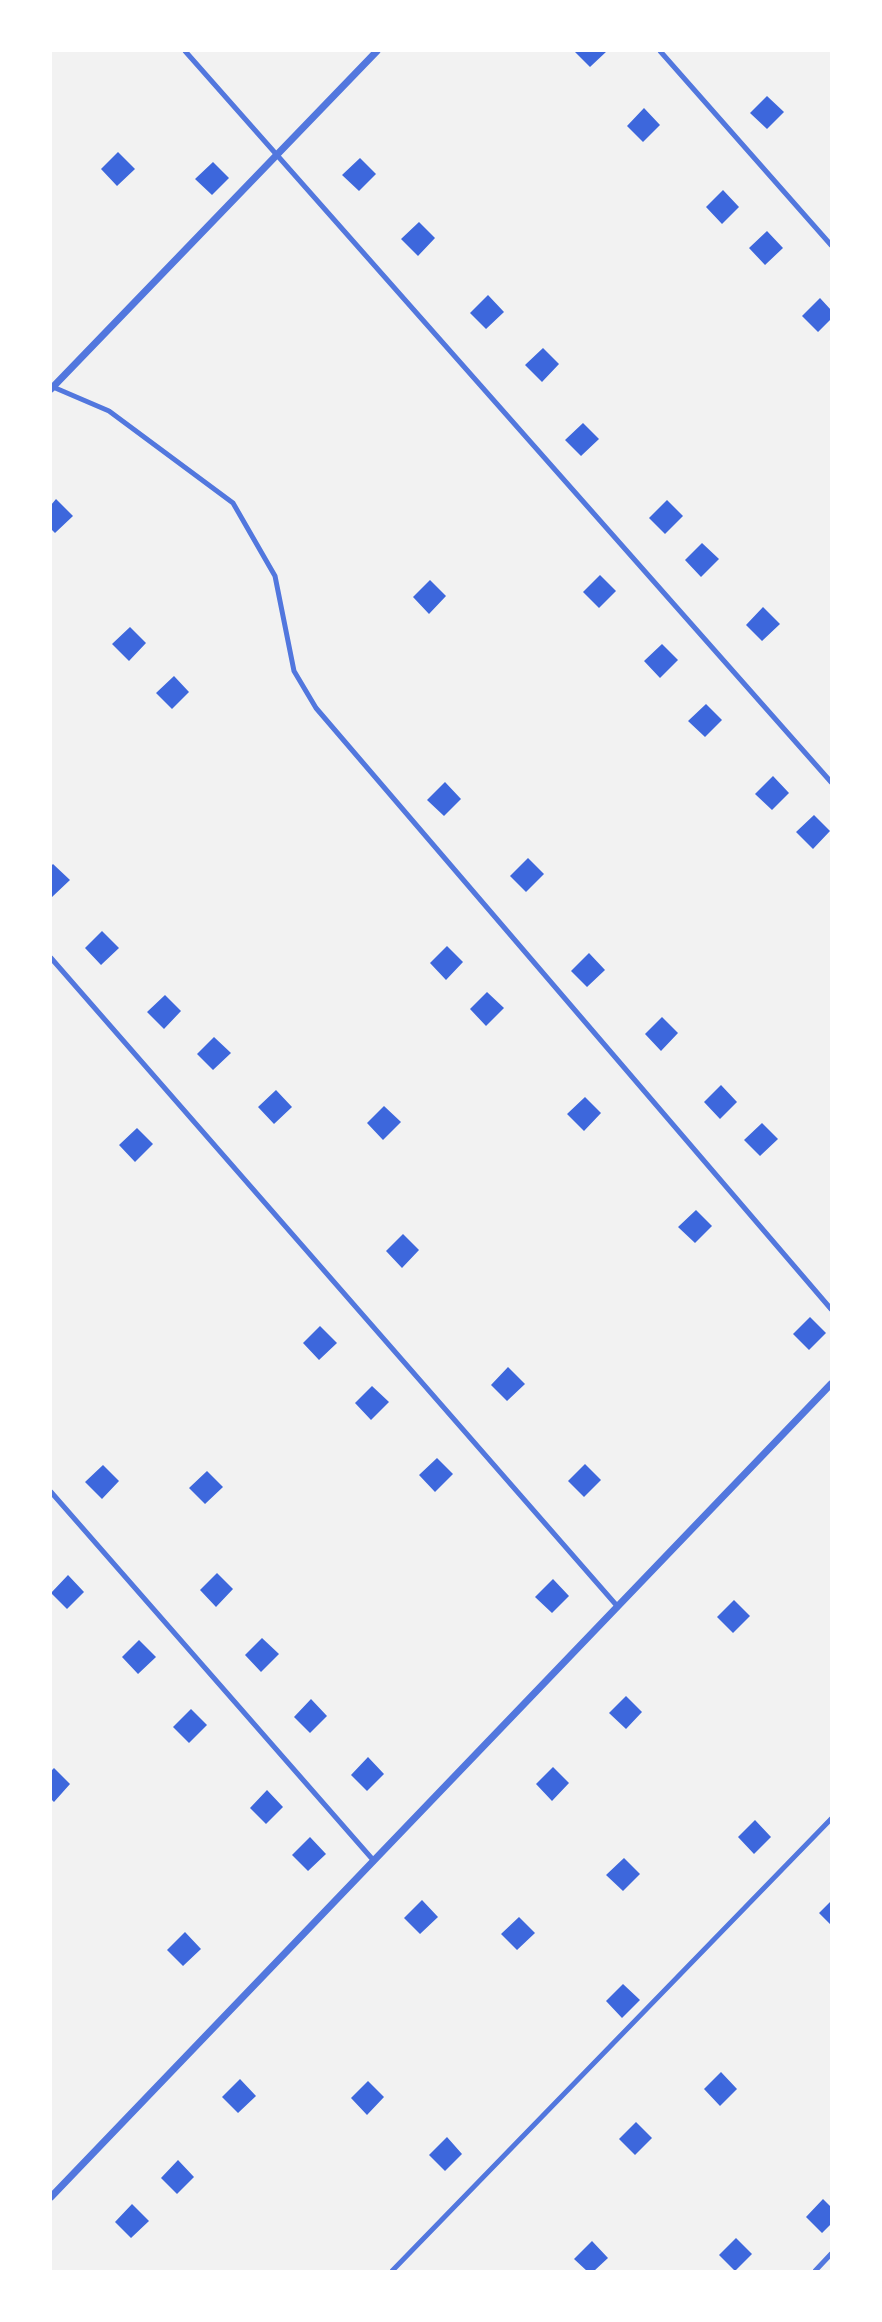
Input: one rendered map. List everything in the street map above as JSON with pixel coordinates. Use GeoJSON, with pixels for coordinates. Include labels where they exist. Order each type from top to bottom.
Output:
{"type":"FeatureCollection","features":[{"type":"Feature","properties":{"kind":"street"},"geometry":{"type":"LineString","coordinates":[[52,388],[377,51]]}},
{"type":"Feature","properties":{"kind":"street"},"geometry":{"type":"LineString","coordinates":[[51,2197],[831,1384]]}},
{"type":"Feature","properties":{"kind":"lane"},"geometry":{"type":"LineString","coordinates":[[185,51],[831,782]]}},
{"type":"Feature","properties":{"kind":"lane"},"geometry":{"type":"LineString","coordinates":[[660,51],[831,245]]}},
{"type":"Feature","properties":{"kind":"lane"},"geometry":{"type":"LineString","coordinates":[[52,388],[109,411],[233,503],[275,576],[294,671],[316,708],[831,1310]]}},
{"type":"Feature","properties":{"kind":"lane"},"geometry":{"type":"LineString","coordinates":[[51,958],[618,1607]]}},
{"type":"Feature","properties":{"kind":"lane"},"geometry":{"type":"LineString","coordinates":[[51,1492],[374,1861]]}},
{"type":"Feature","properties":{"kind":"lane"},"geometry":{"type":"LineString","coordinates":[[392,2271],[831,1819]]}},
{"type":"Feature","properties":{"kind":"lane"},"geometry":{"type":"LineString","coordinates":[[815,2271],[831,2254]]}},
{"type":"Feature","properties":{"kind":"building"},"geometry":{"type":"Polygon","coordinates":[[[574,51],[607,51],[590,67],[574,51]]]}},
{"type":"Feature","properties":{"kind":"building"},"geometry":{"type":"Polygon","coordinates":[[[767,96],[784,112],[767,129],[750,113],[767,96]]]}},
{"type":"Feature","properties":{"kind":"building"},"geometry":{"type":"Polygon","coordinates":[[[644,108],[660,125],[643,142],[627,126],[644,108]]]}},
{"type":"Feature","properties":{"kind":"building"},"geometry":{"type":"Polygon","coordinates":[[[118,152],[135,169],[117,186],[101,169],[118,152]]]}},
{"type":"Feature","properties":{"kind":"building"},"geometry":{"type":"Polygon","coordinates":[[[360,158],[376,174],[359,191],[342,175],[360,158]]]}},
{"type":"Feature","properties":{"kind":"building"},"geometry":{"type":"Polygon","coordinates":[[[213,162],[229,178],[212,195],[195,179],[213,162]]]}},
{"type":"Feature","properties":{"kind":"building"},"geometry":{"type":"Polygon","coordinates":[[[723,190],[739,207],[722,224],[706,207],[723,190]]]}},
{"type":"Feature","properties":{"kind":"building"},"geometry":{"type":"Polygon","coordinates":[[[419,222],[435,238],[418,256],[401,239],[419,222]]]}},
{"type":"Feature","properties":{"kind":"building"},"geometry":{"type":"Polygon","coordinates":[[[767,231],[783,248],[765,265],[749,248],[767,231]]]}},
{"type":"Feature","properties":{"kind":"building"},"geometry":{"type":"Polygon","coordinates":[[[488,295],[504,312],[486,329],[470,313],[488,295]]]}},
{"type":"Feature","properties":{"kind":"building"},"geometry":{"type":"Polygon","coordinates":[[[820,298],[831,310],[831,319],[818,332],[802,316],[820,298]]]}},
{"type":"Feature","properties":{"kind":"building"},"geometry":{"type":"Polygon","coordinates":[[[543,348],[559,364],[542,382],[525,365],[543,348]]]}},
{"type":"Feature","properties":{"kind":"building"},"geometry":{"type":"Polygon","coordinates":[[[583,423],[599,439],[581,456],[565,440],[583,423]]]}},
{"type":"Feature","properties":{"kind":"building"},"geometry":{"type":"Polygon","coordinates":[[[56,499],[73,516],[55,533],[51,529],[51,505],[56,499]]]}},
{"type":"Feature","properties":{"kind":"building"},"geometry":{"type":"Polygon","coordinates":[[[667,500],[683,516],[665,534],[649,518],[667,500]]]}},
{"type":"Feature","properties":{"kind":"building"},"geometry":{"type":"Polygon","coordinates":[[[702,543],[719,559],[701,577],[685,560],[702,543]]]}},
{"type":"Feature","properties":{"kind":"building"},"geometry":{"type":"Polygon","coordinates":[[[600,575],[616,591],[599,608],[583,592],[600,575]]]}},
{"type":"Feature","properties":{"kind":"building"},"geometry":{"type":"Polygon","coordinates":[[[430,580],[446,596],[429,614],[413,597],[430,580]]]}},
{"type":"Feature","properties":{"kind":"building"},"geometry":{"type":"Polygon","coordinates":[[[763,607],[780,624],[762,641],[746,625],[763,607]]]}},
{"type":"Feature","properties":{"kind":"building"},"geometry":{"type":"Polygon","coordinates":[[[130,627],[146,643],[129,661],[112,644],[130,627]]]}},
{"type":"Feature","properties":{"kind":"building"},"geometry":{"type":"Polygon","coordinates":[[[662,644],[678,660],[660,678],[644,661],[662,644]]]}},
{"type":"Feature","properties":{"kind":"building"},"geometry":{"type":"Polygon","coordinates":[[[174,676],[189,692],[172,709],[156,693],[174,676]]]}},
{"type":"Feature","properties":{"kind":"building"},"geometry":{"type":"Polygon","coordinates":[[[706,704],[722,720],[705,737],[688,721],[706,704]]]}},
{"type":"Feature","properties":{"kind":"building"},"geometry":{"type":"Polygon","coordinates":[[[773,776],[789,793],[772,810],[755,794],[773,776]]]}},
{"type":"Feature","properties":{"kind":"building"},"geometry":{"type":"Polygon","coordinates":[[[445,782],[461,799],[444,816],[427,800],[445,782]]]}},
{"type":"Feature","properties":{"kind":"building"},"geometry":{"type":"Polygon","coordinates":[[[814,815],[830,831],[813,849],[796,832],[814,815]]]}},
{"type":"Feature","properties":{"kind":"building"},"geometry":{"type":"Polygon","coordinates":[[[528,858],[544,874],[526,892],[510,876],[528,858]]]}},
{"type":"Feature","properties":{"kind":"building"},"geometry":{"type":"Polygon","coordinates":[[[53,864],[70,880],[52,897],[51,866],[53,864]]]}},
{"type":"Feature","properties":{"kind":"building"},"geometry":{"type":"Polygon","coordinates":[[[102,931],[119,948],[101,965],[85,948],[102,931]]]}},
{"type":"Feature","properties":{"kind":"building"},"geometry":{"type":"Polygon","coordinates":[[[447,946],[463,962],[446,980],[430,963],[447,946]]]}},
{"type":"Feature","properties":{"kind":"building"},"geometry":{"type":"Polygon","coordinates":[[[589,953],[605,970],[587,987],[571,971],[589,953]]]}},
{"type":"Feature","properties":{"kind":"building"},"geometry":{"type":"Polygon","coordinates":[[[487,992],[504,1008],[486,1026],[470,1009],[487,992]]]}},
{"type":"Feature","properties":{"kind":"building"},"geometry":{"type":"Polygon","coordinates":[[[165,995],[181,1011],[164,1029],[147,1012],[165,995]]]}},
{"type":"Feature","properties":{"kind":"building"},"geometry":{"type":"Polygon","coordinates":[[[662,1017],[678,1033],[661,1051],[645,1034],[662,1017]]]}},
{"type":"Feature","properties":{"kind":"building"},"geometry":{"type":"Polygon","coordinates":[[[214,1037],[231,1053],[213,1070],[197,1054],[214,1037]]]}},
{"type":"Feature","properties":{"kind":"building"},"geometry":{"type":"Polygon","coordinates":[[[721,1085],[737,1102],[720,1119],[704,1102],[721,1085]]]}},
{"type":"Feature","properties":{"kind":"building"},"geometry":{"type":"Polygon","coordinates":[[[276,1090],[292,1107],[274,1124],[258,1107],[276,1090]]]}},
{"type":"Feature","properties":{"kind":"building"},"geometry":{"type":"Polygon","coordinates":[[[585,1097],[601,1113],[584,1131],[567,1114],[585,1097]]]}},
{"type":"Feature","properties":{"kind":"building"},"geometry":{"type":"Polygon","coordinates":[[[384,1106],[401,1122],[383,1140],[367,1123],[384,1106]]]}},
{"type":"Feature","properties":{"kind":"building"},"geometry":{"type":"Polygon","coordinates":[[[762,1123],[778,1139],[760,1156],[744,1140],[762,1123]]]}},
{"type":"Feature","properties":{"kind":"building"},"geometry":{"type":"Polygon","coordinates":[[[137,1128],[153,1144],[135,1162],[119,1145],[137,1128]]]}},
{"type":"Feature","properties":{"kind":"building"},"geometry":{"type":"Polygon","coordinates":[[[696,1210],[712,1226],[695,1243],[678,1227],[696,1210]]]}},
{"type":"Feature","properties":{"kind":"building"},"geometry":{"type":"Polygon","coordinates":[[[403,1234],[419,1250],[402,1268],[386,1251],[403,1234]]]}},
{"type":"Feature","properties":{"kind":"building"},"geometry":{"type":"Polygon","coordinates":[[[810,1317],[826,1333],[809,1350],[793,1334],[810,1317]]]}},
{"type":"Feature","properties":{"kind":"building"},"geometry":{"type":"Polygon","coordinates":[[[320,1326],[337,1343],[319,1360],[303,1343],[320,1326]]]}},
{"type":"Feature","properties":{"kind":"building"},"geometry":{"type":"Polygon","coordinates":[[[508,1367],[525,1384],[507,1401],[491,1385],[508,1367]]]}},
{"type":"Feature","properties":{"kind":"building"},"geometry":{"type":"Polygon","coordinates":[[[372,1386],[389,1402],[371,1420],[355,1403],[372,1386]]]}},
{"type":"Feature","properties":{"kind":"building"},"geometry":{"type":"Polygon","coordinates":[[[437,1458],[453,1474],[435,1492],[419,1475],[437,1458]]]}},
{"type":"Feature","properties":{"kind":"building"},"geometry":{"type":"Polygon","coordinates":[[[585,1464],[601,1480],[584,1497],[568,1481],[585,1464]]]}},
{"type":"Feature","properties":{"kind":"building"},"geometry":{"type":"Polygon","coordinates":[[[103,1465],[119,1481],[102,1499],[85,1482],[103,1465]]]}},
{"type":"Feature","properties":{"kind":"building"},"geometry":{"type":"Polygon","coordinates":[[[207,1471],[223,1487],[205,1504],[189,1488],[207,1471]]]}},
{"type":"Feature","properties":{"kind":"building"},"geometry":{"type":"Polygon","coordinates":[[[217,1573],[233,1589],[216,1607],[200,1590],[217,1573]]]}},
{"type":"Feature","properties":{"kind":"building"},"geometry":{"type":"Polygon","coordinates":[[[68,1575],[84,1592],[67,1609],[51,1593],[68,1575]]]}},
{"type":"Feature","properties":{"kind":"building"},"geometry":{"type":"Polygon","coordinates":[[[553,1579],[569,1596],[552,1613],[535,1597],[553,1579]]]}},
{"type":"Feature","properties":{"kind":"building"},"geometry":{"type":"Polygon","coordinates":[[[734,1600],[750,1616],[733,1633],[717,1617],[734,1600]]]}},
{"type":"Feature","properties":{"kind":"building"},"geometry":{"type":"Polygon","coordinates":[[[262,1638],[279,1654],[261,1672],[245,1655],[262,1638]]]}},
{"type":"Feature","properties":{"kind":"building"},"geometry":{"type":"Polygon","coordinates":[[[139,1640],[156,1657],[138,1674],[122,1657],[139,1640]]]}},
{"type":"Feature","properties":{"kind":"building"},"geometry":{"type":"Polygon","coordinates":[[[626,1696],[642,1712],[626,1729],[609,1713],[626,1696]]]}},
{"type":"Feature","properties":{"kind":"building"},"geometry":{"type":"Polygon","coordinates":[[[311,1699],[327,1716],[310,1733],[294,1717],[311,1699]]]}},
{"type":"Feature","properties":{"kind":"building"},"geometry":{"type":"Polygon","coordinates":[[[191,1709],[207,1725],[189,1743],[173,1727],[191,1709]]]}},
{"type":"Feature","properties":{"kind":"building"},"geometry":{"type":"Polygon","coordinates":[[[368,1757],[384,1774],[367,1791],[351,1775],[368,1757]]]}},
{"type":"Feature","properties":{"kind":"building"},"geometry":{"type":"Polygon","coordinates":[[[553,1767],[569,1783],[552,1801],[536,1784],[553,1767]]]}},
{"type":"Feature","properties":{"kind":"building"},"geometry":{"type":"Polygon","coordinates":[[[54,1768],[70,1784],[54,1802],[51,1799],[51,1771],[54,1768]]]}},
{"type":"Feature","properties":{"kind":"building"},"geometry":{"type":"Polygon","coordinates":[[[267,1790],[283,1807],[266,1824],[250,1808],[267,1790]]]}},
{"type":"Feature","properties":{"kind":"building"},"geometry":{"type":"Polygon","coordinates":[[[755,1820],[771,1837],[754,1854],[738,1837],[755,1820]]]}},
{"type":"Feature","properties":{"kind":"building"},"geometry":{"type":"Polygon","coordinates":[[[310,1837],[326,1854],[308,1871],[292,1855],[310,1837]]]}},
{"type":"Feature","properties":{"kind":"building"},"geometry":{"type":"Polygon","coordinates":[[[624,1858],[640,1874],[623,1891],[606,1875],[624,1858]]]}},
{"type":"Feature","properties":{"kind":"building"},"geometry":{"type":"Polygon","coordinates":[[[422,1900],[438,1917],[420,1934],[404,1918],[422,1900]]]}},
{"type":"Feature","properties":{"kind":"building"},"geometry":{"type":"Polygon","coordinates":[[[831,1901],[831,1925],[819,1913],[831,1901]]]}},
{"type":"Feature","properties":{"kind":"building"},"geometry":{"type":"Polygon","coordinates":[[[519,1917],[535,1933],[517,1950],[501,1934],[519,1917]]]}},
{"type":"Feature","properties":{"kind":"building"},"geometry":{"type":"Polygon","coordinates":[[[185,1932],[201,1949],[183,1966],[167,1950],[185,1932]]]}},
{"type":"Feature","properties":{"kind":"building"},"geometry":{"type":"Polygon","coordinates":[[[623,1984],[640,2000],[622,2018],[606,2001],[623,1984]]]}},
{"type":"Feature","properties":{"kind":"building"},"geometry":{"type":"Polygon","coordinates":[[[721,2072],[737,2089],[720,2106],[704,2089],[721,2072]]]}},
{"type":"Feature","properties":{"kind":"building"},"geometry":{"type":"Polygon","coordinates":[[[240,2079],[256,2096],[238,2113],[222,2097],[240,2079]]]}},
{"type":"Feature","properties":{"kind":"building"},"geometry":{"type":"Polygon","coordinates":[[[368,2081],[384,2097],[367,2115],[351,2098],[368,2081]]]}},
{"type":"Feature","properties":{"kind":"building"},"geometry":{"type":"Polygon","coordinates":[[[636,2122],[652,2138],[635,2155],[619,2139],[636,2122]]]}},
{"type":"Feature","properties":{"kind":"building"},"geometry":{"type":"Polygon","coordinates":[[[447,2137],[462,2154],[445,2171],[429,2155],[447,2137]]]}},
{"type":"Feature","properties":{"kind":"building"},"geometry":{"type":"Polygon","coordinates":[[[178,2160],[194,2177],[177,2194],[161,2178],[178,2160]]]}},
{"type":"Feature","properties":{"kind":"building"},"geometry":{"type":"Polygon","coordinates":[[[823,2199],[831,2207],[831,2224],[822,2233],[806,2217],[823,2199]]]}},
{"type":"Feature","properties":{"kind":"building"},"geometry":{"type":"Polygon","coordinates":[[[132,2204],[149,2221],[131,2238],[115,2222],[132,2204]]]}},
{"type":"Feature","properties":{"kind":"building"},"geometry":{"type":"Polygon","coordinates":[[[736,2238],[752,2254],[735,2271],[719,2255],[736,2238]]]}},
{"type":"Feature","properties":{"kind":"building"},"geometry":{"type":"Polygon","coordinates":[[[592,2241],[608,2258],[594,2271],[587,2271],[574,2259],[592,2241]]]}}]}
